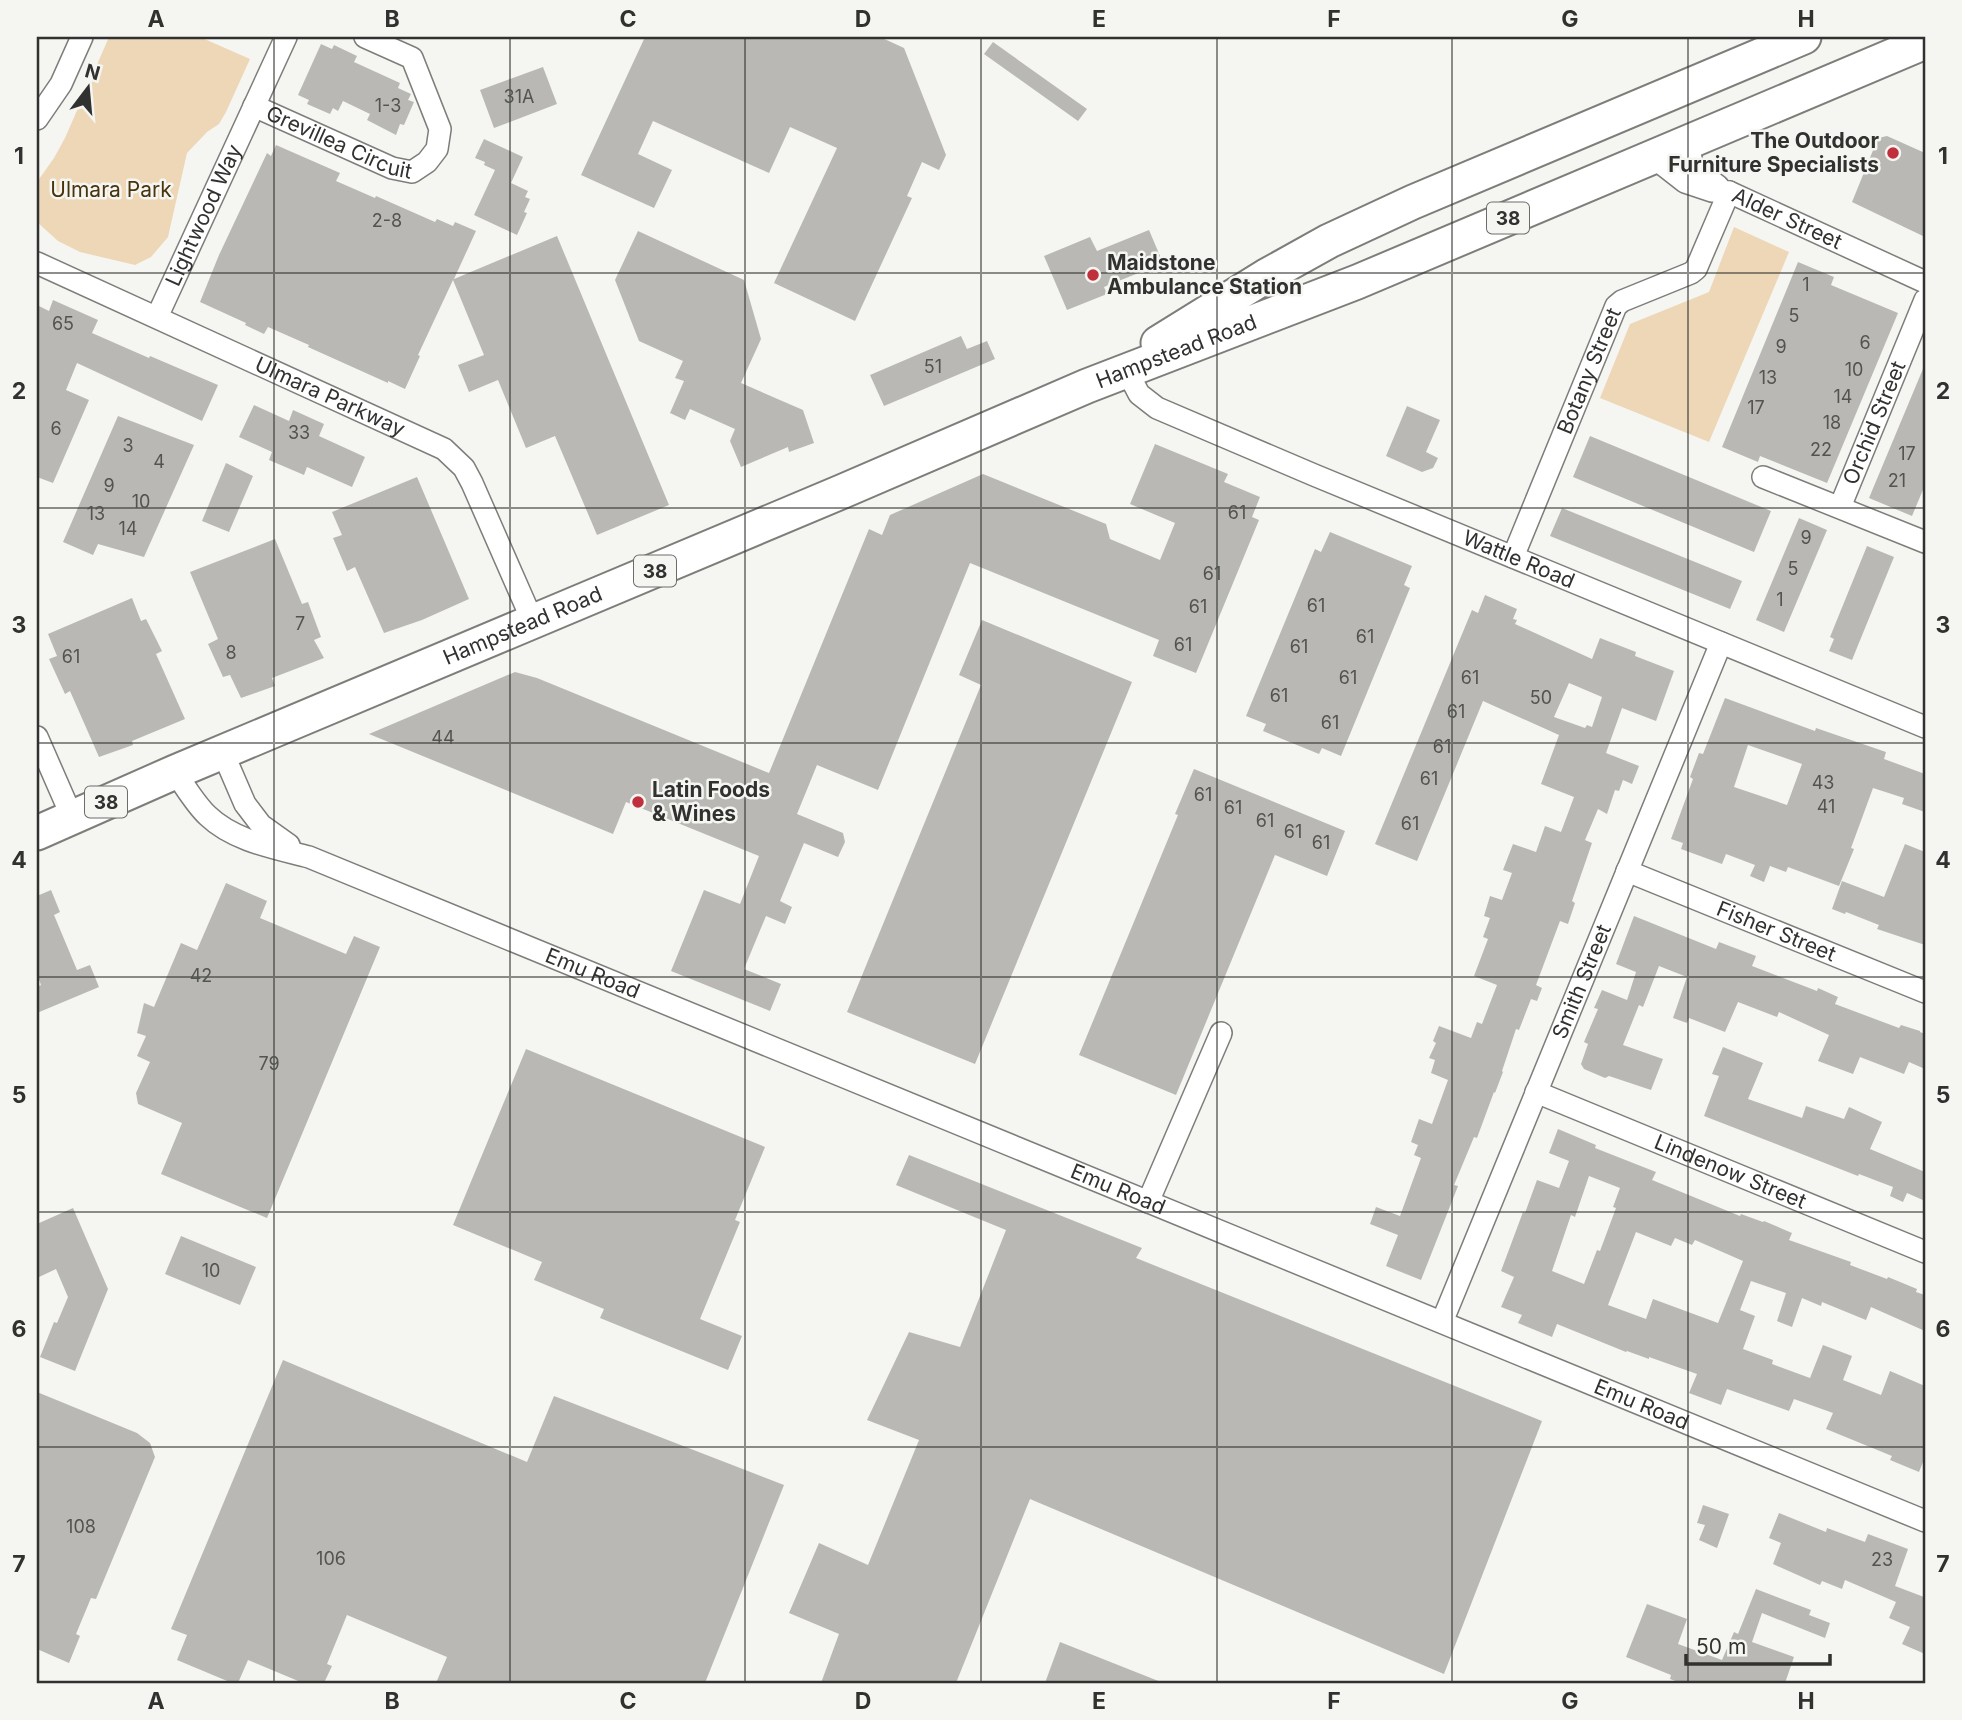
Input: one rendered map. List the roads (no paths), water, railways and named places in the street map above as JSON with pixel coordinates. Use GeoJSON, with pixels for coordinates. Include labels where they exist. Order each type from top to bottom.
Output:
{"type":"FeatureCollection","features":[{"type":"Feature","properties":{"kind":"main road","name":"Hampstead Road"},"geometry":{"type":"LineString","coordinates":[[1087,386],[1326,242],[1425,197],[1804,37]]}},
{"type":"Feature","properties":{"kind":"main road","name":"Hampstead Road"},"geometry":{"type":"LineString","coordinates":[[37,833],[1087,386],[1357,282],[1925,42]]}},
{"type":"Feature","properties":{"kind":"street"},"geometry":{"type":"LineString","coordinates":[[37,119],[61,84],[82,37]]}},
{"type":"Feature","properties":{"kind":"street","name":"Lightwood Way"},"geometry":{"type":"LineString","coordinates":[[157,317],[286,37]]}},
{"type":"Feature","properties":{"kind":"street","name":"Grevillea Circuit"},"geometry":{"type":"LineString","coordinates":[[254,107],[392,169],[412,172],[428,162],[437,149],[440,129],[412,58],[365,37]]}},
{"type":"Feature","properties":{"kind":"street"},"geometry":{"type":"LineString","coordinates":[[1692,140],[1690,155],[1693,167],[1729,192]]}},
{"type":"Feature","properties":{"kind":"street","name":"Alder Street"},"geometry":{"type":"LineString","coordinates":[[1653,157],[1685,182],[1712,191],[1729,192],[1925,282]]}},
{"type":"Feature","properties":{"kind":"street","name":"Botany Street"},"geometry":{"type":"LineString","coordinates":[[1513,557],[1616,306],[1696,269],[1729,192]]}},
{"type":"Feature","properties":{"kind":"street","name":"Ulmara Parkway"},"geometry":{"type":"LineString","coordinates":[[37,263],[444,449],[464,468],[472,483],[533,622]]}},
{"type":"Feature","properties":{"kind":"street","name":"Orchid Street"},"geometry":{"type":"LineString","coordinates":[[1840,507],[1925,300]]}},
{"type":"Feature","properties":{"kind":"street","name":"Wattle Road"},"geometry":{"type":"LineString","coordinates":[[1127,371],[1139,394],[1157,408],[1925,727]]}},
{"type":"Feature","properties":{"kind":"street"},"geometry":{"type":"LineString","coordinates":[[1762,477],[1925,542]]}},
{"type":"Feature","properties":{"kind":"street","name":"Smith Street"},"geometry":{"type":"LineString","coordinates":[[1442,1322],[1721,642]]}},
{"type":"Feature","properties":{"kind":"street"},"geometry":{"type":"LineString","coordinates":[[37,737],[72,817]]}},
{"type":"Feature","properties":{"kind":"street","name":"Emu Road"},"geometry":{"type":"LineString","coordinates":[[223,753],[245,804],[261,825],[309,858]]}},
{"type":"Feature","properties":{"kind":"street","name":"Emu Road"},"geometry":{"type":"LineString","coordinates":[[175,772],[207,816],[223,828],[246,839],[309,858],[1925,1521]]}},
{"type":"Feature","properties":{"kind":"street","name":"Fisher Street"},"geometry":{"type":"LineString","coordinates":[[1627,870],[1925,992]]}},
{"type":"Feature","properties":{"kind":"street"},"geometry":{"type":"LineString","coordinates":[[1149,1202],[1221,1032]]}},
{"type":"Feature","properties":{"kind":"street","name":"Lindenow Street"},"geometry":{"type":"LineString","coordinates":[[1536,1092],[1925,1252]]}},
{"type":"Feature","properties":{"kind":"place","name":"The Outdoor Furniture Specialists"},"geometry":{"type":"Point","coordinates":[1893,153]}},
{"type":"Feature","properties":{"kind":"place","name":"Maidstone Ambulance Station"},"geometry":{"type":"Point","coordinates":[1093,275]}},
{"type":"Feature","properties":{"kind":"place","name":"Latin Foods & Wines"},"geometry":{"type":"Point","coordinates":[638,802]}},
{"type":"Feature","properties":{"kind":"park label","name":"Ulmara Park"},"geometry":{"type":"Point","coordinates":[111,190]}}]}
